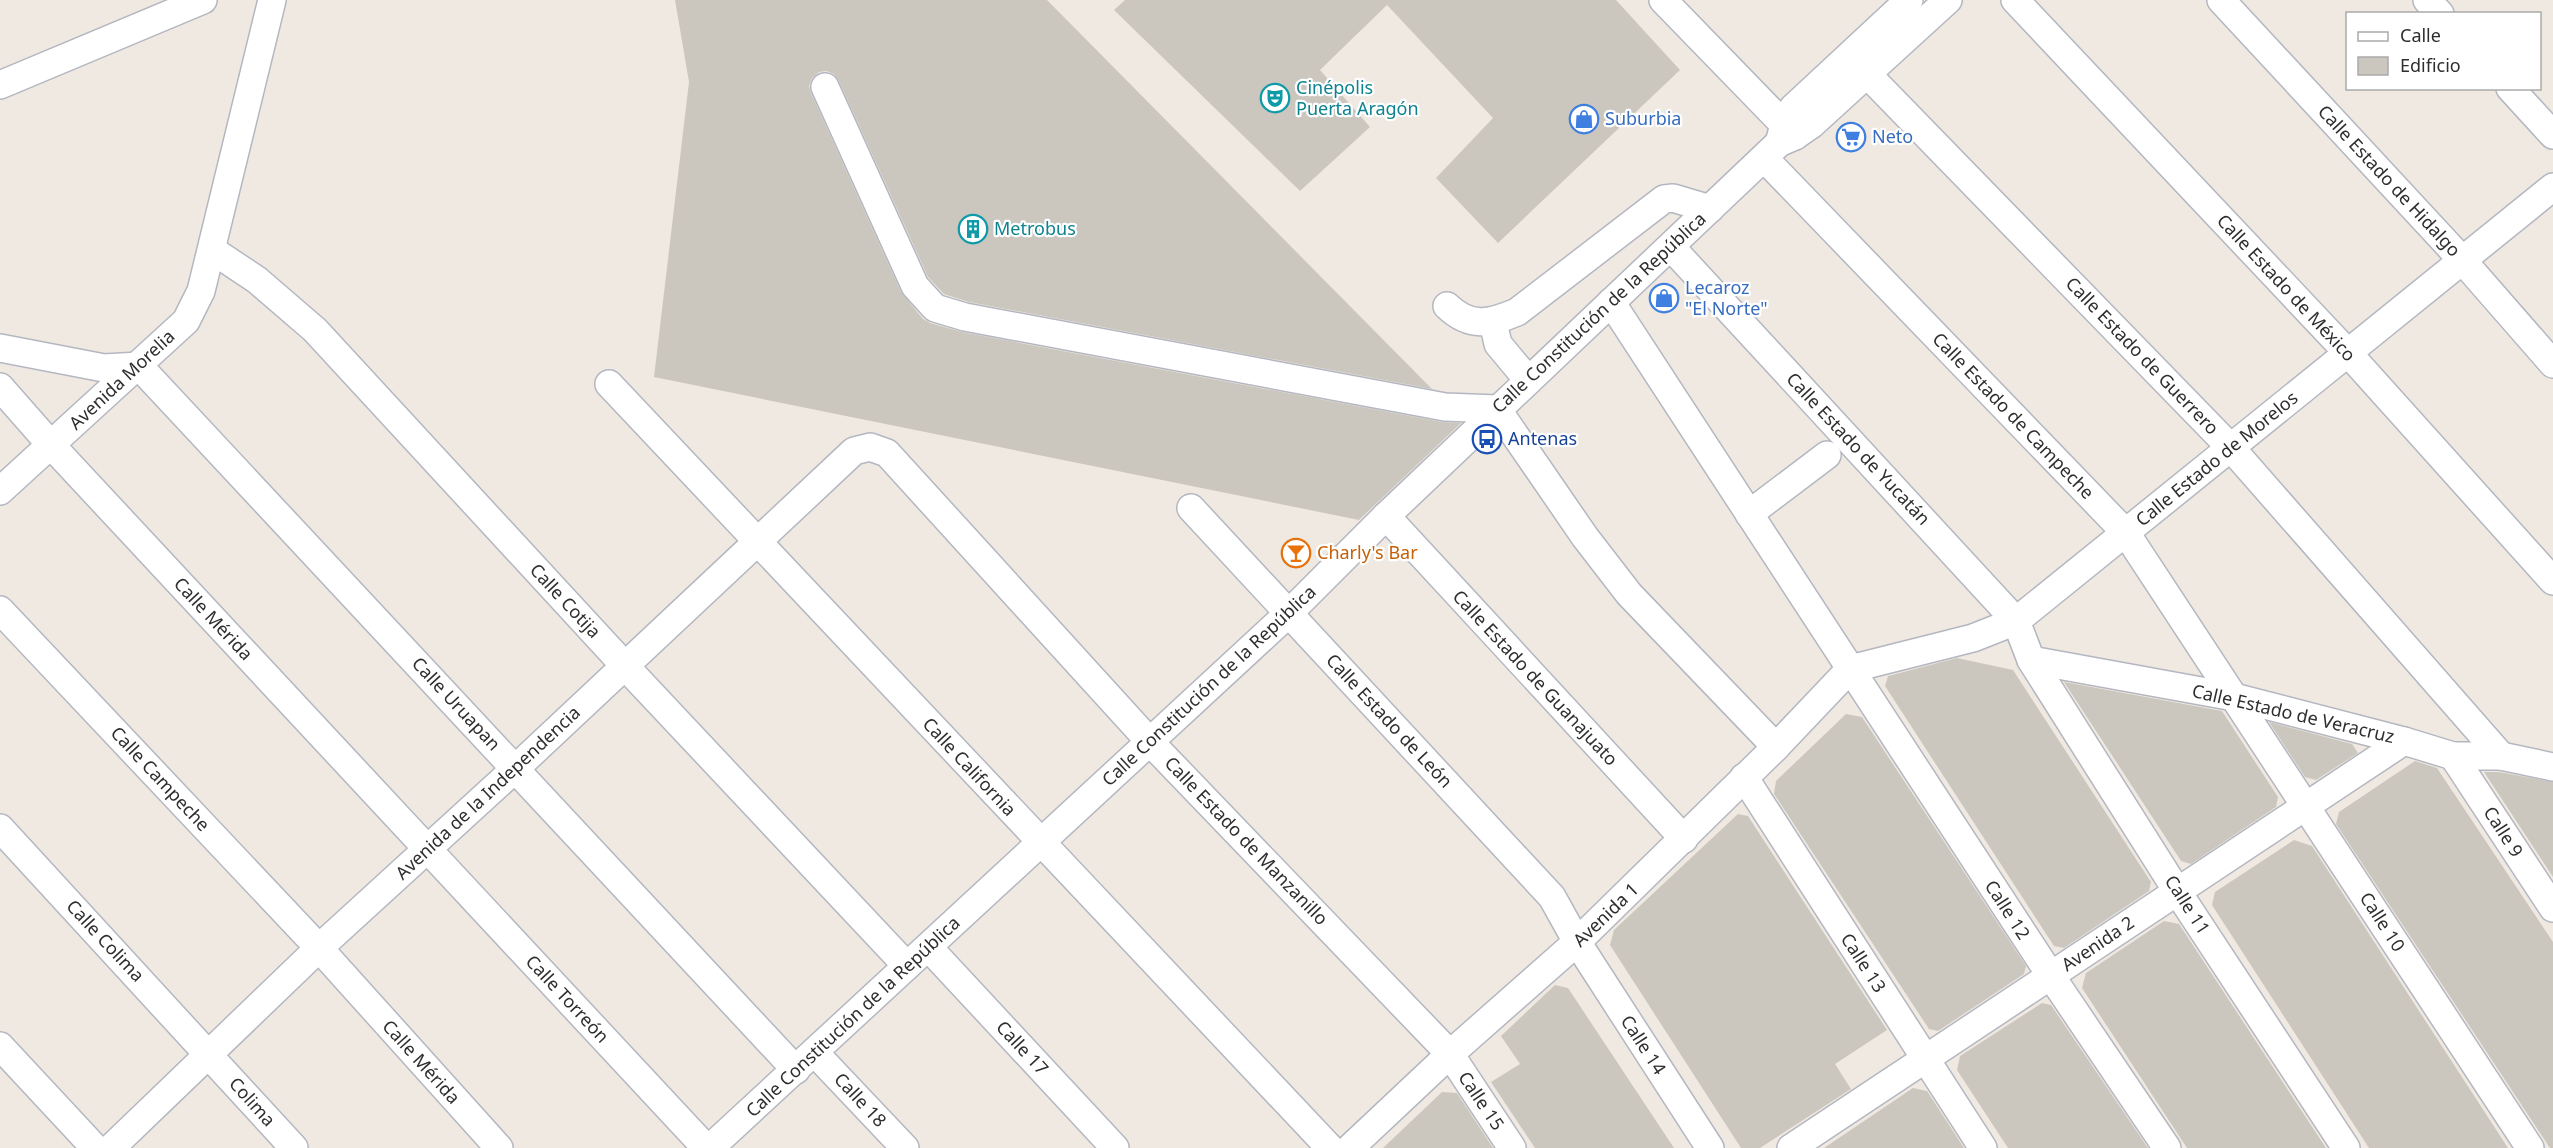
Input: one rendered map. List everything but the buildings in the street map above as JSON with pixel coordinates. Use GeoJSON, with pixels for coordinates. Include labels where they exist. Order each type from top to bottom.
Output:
{"type":"FeatureCollection","features":[{"type":"Feature","properties":{"kind":"street"},"geometry":{"type":"LineString","coordinates":[[0,86],[203,0]]}},
{"type":"Feature","properties":{"kind":"street","name":"Avenida Morelia"},"geometry":{"type":"LineString","coordinates":[[0,491],[186,321],[201,291],[212,250],[272,0]]}},
{"type":"Feature","properties":{"kind":"street","name":"Calle Estado de Campeche"},"geometry":{"type":"LineString","coordinates":[[1663,0],[1781,141],[2126,532],[2234,697]]}},
{"type":"Feature","properties":{"kind":"street","name":"Calle Constitución de la República"},"geometry":{"type":"LineString","coordinates":[[1781,141],[1793,108],[1879,12],[1948,0]]}},
{"type":"Feature","properties":{"kind":"street","name":"Calle Estado de México"},"geometry":{"type":"LineString","coordinates":[[2015,0],[2348,353],[2553,581]]}},
{"type":"Feature","properties":{"kind":"street","name":"Calle Estado de Hidalgo"},"geometry":{"type":"LineString","coordinates":[[2221,0],[2463,261],[2553,364]]}},
{"type":"Feature","properties":{"kind":"street"},"geometry":{"type":"LineString","coordinates":[[2427,0],[2438,12]]}},
{"type":"Feature","properties":{"kind":"street","name":"Calle Constitución de la República"},"geometry":{"type":"LineString","coordinates":[[708,1148],[806,1061],[1151,743],[1289,613],[1497,409],[1781,141],[1867,74],[1898,45],[1910,7]]}},
{"type":"Feature","properties":{"kind":"street"},"geometry":{"type":"LineString","coordinates":[[1879,12],[1898,45]]}},
{"type":"Feature","properties":{"kind":"street","name":"Calle Estado de Guerrero"},"geometry":{"type":"LineString","coordinates":[[1867,74],[2232,449],[2501,756]]}},
{"type":"Feature","properties":{"kind":"street"},"geometry":{"type":"LineString","coordinates":[[825,87],[915,286],[935,308],[965,317],[1445,407],[1497,409],[1585,537],[1629,594],[1776,747]]}},
{"type":"Feature","properties":{"kind":"street"},"geometry":{"type":"LineString","coordinates":[[2512,90],[2553,135]]}},
{"type":"Feature","properties":{"kind":"street","name":"Calle Estado de Morelos"},"geometry":{"type":"LineString","coordinates":[[1850,669],[1973,638],[2016,621],[2232,449],[2553,187]]}},
{"type":"Feature","properties":{"kind":"street"},"geometry":{"type":"LineString","coordinates":[[1447,306],[1460,318],[1493,322],[1517,312],[1664,199],[1673,198],[1710,209]]}},
{"type":"Feature","properties":{"kind":"street","name":"Calle Estado de Yucatán"},"geometry":{"type":"LineString","coordinates":[[1671,247],[2016,621],[2031,660]]}},
{"type":"Feature","properties":{"kind":"street","name":"Calle Cotija"},"geometry":{"type":"LineString","coordinates":[[212,250],[257,280],[315,330],[625,666],[907,966]]}},
{"type":"Feature","properties":{"kind":"street"},"geometry":{"type":"LineString","coordinates":[[1611,302],[1850,669]]}},
{"type":"Feature","properties":{"kind":"street"},"geometry":{"type":"LineString","coordinates":[[1493,322],[1498,344],[1528,380]]}},
{"type":"Feature","properties":{"kind":"street"},"geometry":{"type":"LineString","coordinates":[[0,348],[104,368],[139,366]]}},
{"type":"Feature","properties":{"kind":"street","name":"Calle Uruapan"},"geometry":{"type":"LineString","coordinates":[[139,366],[516,768],[806,1061]]}},
{"type":"Feature","properties":{"kind":"street","name":"Calle California"},"geometry":{"type":"LineString","coordinates":[[609,384],[1330,1148]]}},
{"type":"Feature","properties":{"kind":"street","name":"Calle Mérida"},"geometry":{"type":"LineString","coordinates":[[0,387],[51,445],[428,849]]}},
{"type":"Feature","properties":{"kind":"street","name":"Avenida de la Independencia"},"geometry":{"type":"LineString","coordinates":[[111,1148],[319,948],[516,768],[854,451],[870,447]]}},
{"type":"Feature","properties":{"kind":"street","name":"Calle Estado de Manzanillo"},"geometry":{"type":"LineString","coordinates":[[870,447],[887,453],[1151,743],[1450,1054]]}},
{"type":"Feature","properties":{"kind":"street"},"geometry":{"type":"LineString","coordinates":[[1749,514],[1827,455]]}},
{"type":"Feature","properties":{"kind":"street","name":"Calle Estado de León"},"geometry":{"type":"LineString","coordinates":[[1191,508],[1552,897],[1577,942]]}},
{"type":"Feature","properties":{"kind":"street","name":"Calle Estado de Guanajuato"},"geometry":{"type":"LineString","coordinates":[[1386,516],[1684,840]]}},
{"type":"Feature","properties":{"kind":"street","name":"Calle Campeche"},"geometry":{"type":"LineString","coordinates":[[0,609],[319,948]]}},
{"type":"Feature","properties":{"kind":"street","name":"Calle Estado de Veracruz"},"geometry":{"type":"LineString","coordinates":[[2031,660],[2234,697],[2453,756],[2501,756],[2553,766]]}},
{"type":"Feature","properties":{"kind":"street","name":"Calle 11"},"geometry":{"type":"LineString","coordinates":[[2031,660],[2177,891],[2346,1148]]}},
{"type":"Feature","properties":{"kind":"street","name":"Avenida 1"},"geometry":{"type":"LineString","coordinates":[[1350,1148],[1450,1054],[1577,942],[1684,840],[1850,669]]}},
{"type":"Feature","properties":{"kind":"street","name":"Calle 12"},"geometry":{"type":"LineString","coordinates":[[1850,669],[2168,1148]]}},
{"type":"Feature","properties":{"kind":"street","name":"Calle 10"},"geometry":{"type":"LineString","coordinates":[[2234,697],[2530,1148]]}},
{"type":"Feature","properties":{"kind":"street","name":"Avenida 2"},"geometry":{"type":"LineString","coordinates":[[1791,1148],[2404,741]]}},
{"type":"Feature","properties":{"kind":"street","name":"Calle 9"},"geometry":{"type":"LineString","coordinates":[[2453,756],[2553,908]]}},
{"type":"Feature","properties":{"kind":"street","name":"Calle 13"},"geometry":{"type":"LineString","coordinates":[[1744,777],[1983,1148]]}},
{"type":"Feature","properties":{"kind":"street","name":"Calle Colima"},"geometry":{"type":"LineString","coordinates":[[0,828],[209,1055]]}},
{"type":"Feature","properties":{"kind":"street","name":"Calle Torreón"},"geometry":{"type":"LineString","coordinates":[[428,849],[708,1148]]}},
{"type":"Feature","properties":{"kind":"street","name":"Calle 14"},"geometry":{"type":"LineString","coordinates":[[1577,942],[1710,1148]]}},
{"type":"Feature","properties":{"kind":"street","name":"Calle Mérida"},"geometry":{"type":"LineString","coordinates":[[319,948],[499,1148]]}},
{"type":"Feature","properties":{"kind":"street","name":"Calle 17"},"geometry":{"type":"LineString","coordinates":[[929,948],[1115,1148]]}},
{"type":"Feature","properties":{"kind":"street"},"geometry":{"type":"LineString","coordinates":[[0,1046],[95,1148]]}},
{"type":"Feature","properties":{"kind":"street","name":"Calle 15"},"geometry":{"type":"LineString","coordinates":[[1450,1054],[1512,1148]]}},
{"type":"Feature","properties":{"kind":"street","name":"Colima"},"geometry":{"type":"LineString","coordinates":[[209,1055],[294,1148]]}},
{"type":"Feature","properties":{"kind":"street","name":"Calle 18"},"geometry":{"type":"LineString","coordinates":[[806,1061],[905,1148]]}},
{"type":"Feature","properties":{"kind":"place","name":"Cinépolis Puerta Aragón"},"geometry":{"type":"Point","coordinates":[1275,98]}},
{"type":"Feature","properties":{"kind":"place","name":"Suburbia"},"geometry":{"type":"Point","coordinates":[1584,119]}},
{"type":"Feature","properties":{"kind":"place","name":"Neto"},"geometry":{"type":"Point","coordinates":[1851,137]}},
{"type":"Feature","properties":{"kind":"place","name":"Metrobus"},"geometry":{"type":"Point","coordinates":[973,229]}},
{"type":"Feature","properties":{"kind":"place","name":"Lecaroz \"El Norte\""},"geometry":{"type":"Point","coordinates":[1664,298]}},
{"type":"Feature","properties":{"kind":"place","name":"Antenas"},"geometry":{"type":"Point","coordinates":[1487,439]}},
{"type":"Feature","properties":{"kind":"place","name":"Charly's Bar"},"geometry":{"type":"Point","coordinates":[1296,553]}}]}
